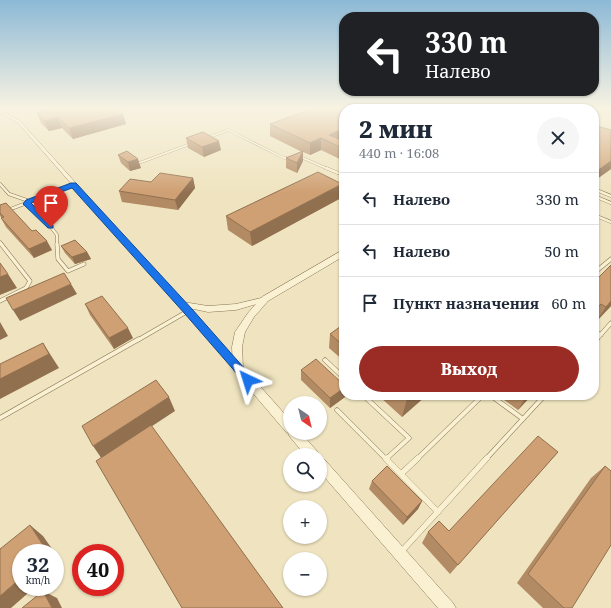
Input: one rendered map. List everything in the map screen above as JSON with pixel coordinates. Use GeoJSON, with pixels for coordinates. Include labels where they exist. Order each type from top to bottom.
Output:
{"type":"FeatureCollection","features":[{"type":"Feature","properties":{"kind":"street"},"geometry":{"type":"LineString","coordinates":[[32,136],[182,304],[283,420]]}},
{"type":"Feature","properties":{"kind":"street"},"geometry":{"type":"LineString","coordinates":[[182,304],[208,309],[236,307],[265,299],[339,256]]}},
{"type":"Feature","properties":{"kind":"street"},"geometry":{"type":"LineString","coordinates":[[238,368],[237,347],[240,332],[251,315],[265,299]]}},
{"type":"Feature","properties":{"kind":"street"},"geometry":{"type":"LineString","coordinates":[[300,440],[307,448]]}},
{"type":"Feature","properties":{"kind":"street"},"geometry":{"type":"LineString","coordinates":[[327,471],[448,608]]}},
{"type":"Feature","properties":{"kind":"lane"},"geometry":{"type":"LineString","coordinates":[[206,139],[212,136]]}},
{"type":"Feature","properties":{"kind":"lane"},"geometry":{"type":"LineString","coordinates":[[241,136],[284,158],[302,158],[339,172]]}},
{"type":"Feature","properties":{"kind":"lane"},"geometry":{"type":"LineString","coordinates":[[139,163],[191,144]]}},
{"type":"Feature","properties":{"kind":"lane"},"geometry":{"type":"LineString","coordinates":[[0,184],[9,194],[28,201]]}},
{"type":"Feature","properties":{"kind":"lane"},"geometry":{"type":"LineString","coordinates":[[0,213],[28,201],[74,185]]}},
{"type":"Feature","properties":{"kind":"lane"},"geometry":{"type":"LineString","coordinates":[[599,191],[611,196]]}},
{"type":"Feature","properties":{"kind":"lane"},"geometry":{"type":"LineString","coordinates":[[599,198],[611,203]]}},
{"type":"Feature","properties":{"kind":"lane"},"geometry":{"type":"LineString","coordinates":[[28,201],[27,204],[51,227],[57,235],[58,259],[68,271],[84,264]]}},
{"type":"Feature","properties":{"kind":"lane"},"geometry":{"type":"LineString","coordinates":[[599,216],[611,222]]}},
{"type":"Feature","properties":{"kind":"lane"},"geometry":{"type":"LineString","coordinates":[[0,242],[30,281],[26,288],[0,301]]}},
{"type":"Feature","properties":{"kind":"lane"},"geometry":{"type":"LineString","coordinates":[[599,270],[611,259]]}},
{"type":"Feature","properties":{"kind":"lane"},"geometry":{"type":"LineString","coordinates":[[0,418],[188,311]]}},
{"type":"Feature","properties":{"kind":"lane"},"geometry":{"type":"LineString","coordinates":[[601,335],[611,324]]}},
{"type":"Feature","properties":{"kind":"lane"},"geometry":{"type":"LineString","coordinates":[[326,360],[339,372]]}},
{"type":"Feature","properties":{"kind":"lane"},"geometry":{"type":"LineString","coordinates":[[368,400],[409,438],[386,459]]}},
{"type":"Feature","properties":{"kind":"lane"},"geometry":{"type":"LineString","coordinates":[[401,474],[478,400]]}},
{"type":"Feature","properties":{"kind":"lane"},"geometry":{"type":"LineString","coordinates":[[497,400],[523,419]]}},
{"type":"Feature","properties":{"kind":"lane"},"geometry":{"type":"LineString","coordinates":[[399,554],[540,400]]}},
{"type":"Feature","properties":{"kind":"lane"},"geometry":{"type":"LineString","coordinates":[[337,410],[438,512]]}},
{"type":"Feature","properties":{"kind":"building"},"geometry":{"type":"Polygon","coordinates":[[[191,136],[211,136],[219,141],[202,147],[186,138],[191,136]]]}},
{"type":"Feature","properties":{"kind":"building"},"geometry":{"type":"Polygon","coordinates":[[[296,136],[332,136],[339,139],[339,147],[321,138],[310,143],[296,136]]]}},
{"type":"Feature","properties":{"kind":"building"},"geometry":{"type":"Polygon","coordinates":[[[599,136],[611,136],[611,161],[599,170],[599,136]]]}},
{"type":"Feature","properties":{"kind":"building"},"geometry":{"type":"Polygon","coordinates":[[[127,151],[138,159],[128,162],[118,155],[127,151]]]}},
{"type":"Feature","properties":{"kind":"building"},"geometry":{"type":"Polygon","coordinates":[[[303,151],[297,163],[286,158],[303,151]]]}},
{"type":"Feature","properties":{"kind":"building"},"geometry":{"type":"Polygon","coordinates":[[[318,172],[339,182],[339,186],[250,232],[226,216],[318,172]]]}},
{"type":"Feature","properties":{"kind":"building"},"geometry":{"type":"Polygon","coordinates":[[[160,173],[193,178],[175,200],[119,191],[130,179],[151,182],[160,173]]]}},
{"type":"Feature","properties":{"kind":"building"},"geometry":{"type":"Polygon","coordinates":[[[6,203],[32,231],[36,230],[47,241],[29,249],[1,218],[4,217],[0,213],[0,205],[6,203]]]}},
{"type":"Feature","properties":{"kind":"building"},"geometry":{"type":"Polygon","coordinates":[[[75,240],[87,252],[72,257],[61,246],[75,240]]]}},
{"type":"Feature","properties":{"kind":"building"},"geometry":{"type":"Polygon","coordinates":[[[0,263],[8,274],[0,277],[0,263]]]}},
{"type":"Feature","properties":{"kind":"building"},"geometry":{"type":"Polygon","coordinates":[[[611,265],[611,301],[606,307],[601,304],[599,306],[599,277],[611,265]]]}},
{"type":"Feature","properties":{"kind":"building"},"geometry":{"type":"Polygon","coordinates":[[[64,273],[71,284],[13,310],[6,298],[64,273]]]}},
{"type":"Feature","properties":{"kind":"building"},"geometry":{"type":"Polygon","coordinates":[[[102,296],[128,328],[109,338],[85,304],[102,296]]]}},
{"type":"Feature","properties":{"kind":"building"},"geometry":{"type":"Polygon","coordinates":[[[339,328],[339,342],[330,334],[339,328]]]}},
{"type":"Feature","properties":{"kind":"building"},"geometry":{"type":"Polygon","coordinates":[[[43,343],[49,354],[0,379],[0,364],[43,343]]]}},
{"type":"Feature","properties":{"kind":"building"},"geometry":{"type":"Polygon","coordinates":[[[316,359],[339,380],[339,392],[330,398],[301,370],[316,359]]]}},
{"type":"Feature","properties":{"kind":"building"},"geometry":{"type":"Polygon","coordinates":[[[156,380],[169,397],[93,446],[82,426],[156,380]]]}},
{"type":"Feature","properties":{"kind":"building"},"geometry":{"type":"Polygon","coordinates":[[[151,425],[283,608],[182,608],[96,461],[151,425]]]}},
{"type":"Feature","properties":{"kind":"building"},"geometry":{"type":"Polygon","coordinates":[[[538,436],[558,452],[458,565],[428,532],[439,521],[449,531],[538,436]]]}},
{"type":"Feature","properties":{"kind":"building"},"geometry":{"type":"Polygon","coordinates":[[[387,466],[422,501],[407,517],[372,481],[387,466]]]}},
{"type":"Feature","properties":{"kind":"building"},"geometry":{"type":"Polygon","coordinates":[[[605,466],[611,471],[611,545],[572,608],[564,608],[528,574],[605,466]]]}},
{"type":"Feature","properties":{"kind":"building"},"geometry":{"type":"Polygon","coordinates":[[[30,525],[42,544],[12,544],[12,586],[0,596],[0,549],[30,525]]]}},
{"type":"Feature","properties":{"kind":"building"},"geometry":{"type":"Polygon","coordinates":[[[37,596],[46,596],[52,608],[22,608],[37,596]]]}},
{"type":"Feature","properties":{"kind":"route"},"geometry":{"type":"LineString","coordinates":[[51,227],[27,204],[28,201],[74,185],[248,380]]}}]}
